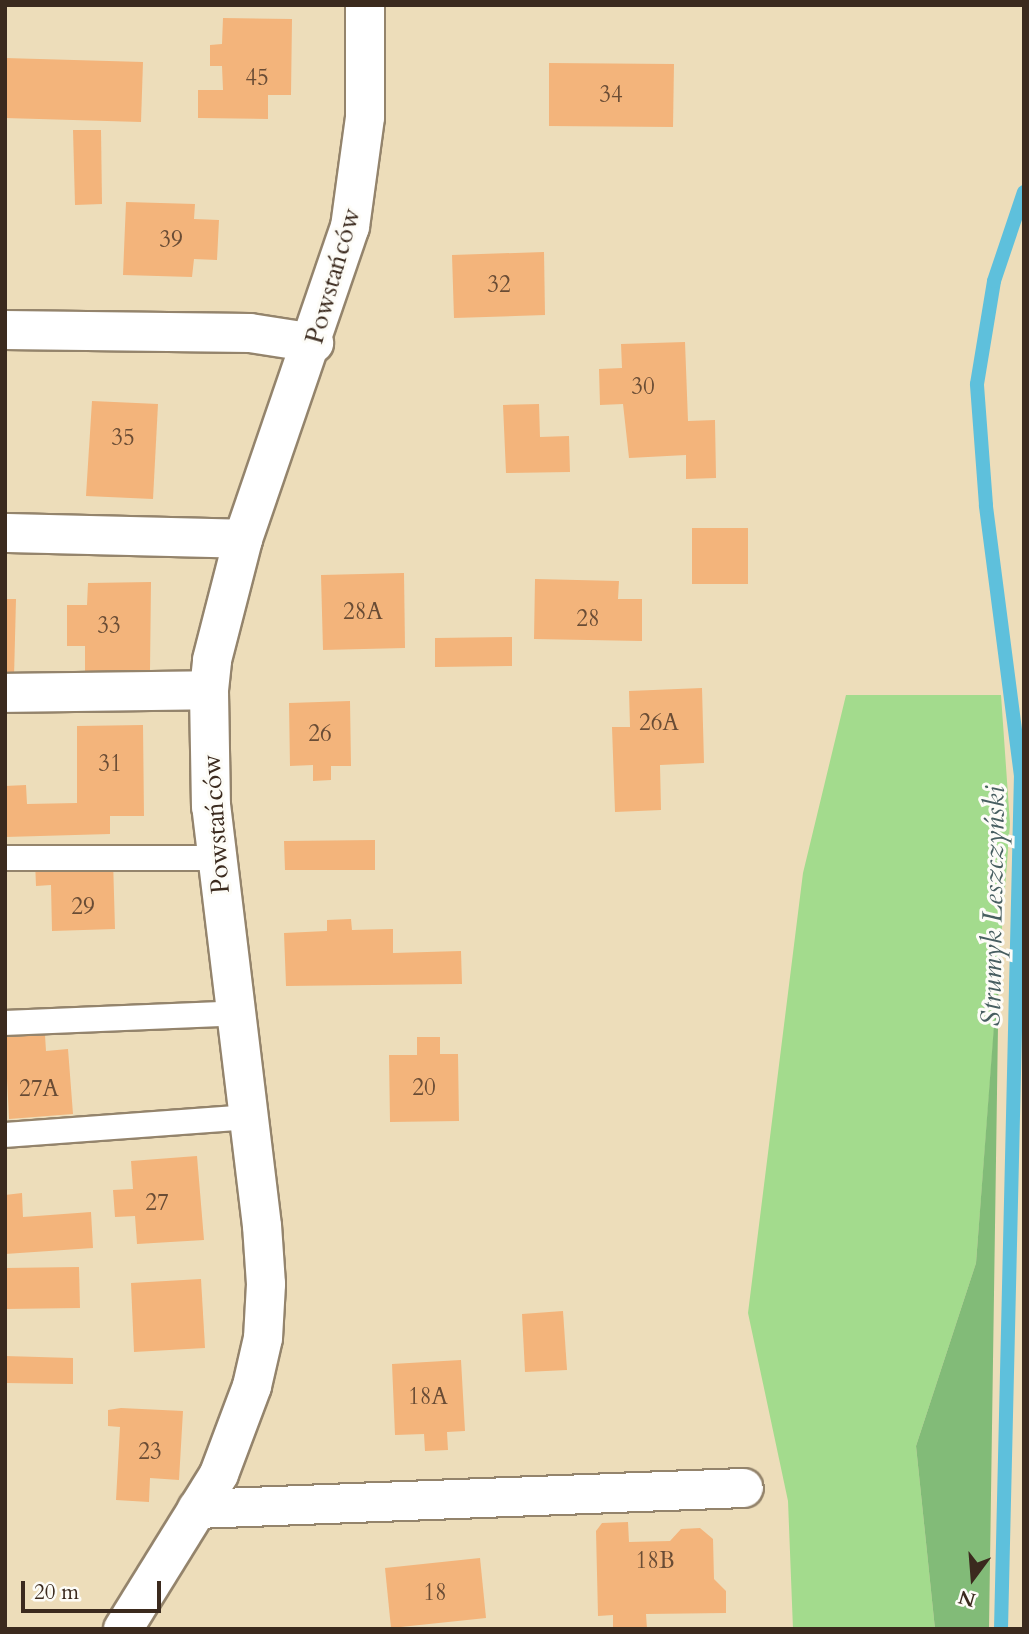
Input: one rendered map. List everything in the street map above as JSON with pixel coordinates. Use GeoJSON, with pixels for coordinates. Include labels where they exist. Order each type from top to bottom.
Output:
{"type":"FeatureCollection","features":[{"type":"Feature","properties":{"kind":"street","name":"Powstańców"},"geometry":{"type":"LineString","coordinates":[[123,1629],[197,1509],[234,1437],[263,1338],[266,1284],[239,1013],[216,858],[209,690],[212,660],[243,539],[314,343],[350,227],[361,170],[365,5]]}},
{"type":"Feature","properties":{"kind":"street"},"geometry":{"type":"LineString","coordinates":[[5,330],[250,333],[314,343]]}},
{"type":"Feature","properties":{"kind":"street"},"geometry":{"type":"LineString","coordinates":[[5,533],[243,539]]}},
{"type":"Feature","properties":{"kind":"street"},"geometry":{"type":"LineString","coordinates":[[5,693],[209,690]]}},
{"type":"Feature","properties":{"kind":"street"},"geometry":{"type":"LineString","coordinates":[[197,1509],[744,1488]]}},
{"type":"Feature","properties":{"kind":"lane"},"geometry":{"type":"LineString","coordinates":[[5,858],[216,858]]}},
{"type":"Feature","properties":{"kind":"lane"},"geometry":{"type":"LineString","coordinates":[[5,1023],[239,1013]]}},
{"type":"Feature","properties":{"kind":"lane"},"geometry":{"type":"LineString","coordinates":[[5,1135],[251,1116]]}},
{"type":"Feature","properties":{"kind":"green space"},"geometry":{"type":"Polygon","coordinates":[[[846,695],[1001,695],[1010,824],[976,1263],[916,1446],[935,1629],[793,1629],[788,1501],[748,1313],[803,873],[846,695]]]}},
{"type":"Feature","properties":{"kind":"green space"},"geometry":{"type":"Polygon","coordinates":[[[999,959],[989,1629],[935,1629],[916,1446],[976,1263],[999,959]]]}},
{"type":"Feature","properties":{"kind":"building"},"geometry":{"type":"Polygon","coordinates":[[[223,18],[292,19],[291,95],[268,95],[268,119],[198,118],[198,90],[223,90],[222,66],[210,66],[210,45],[222,44],[223,18]]]}},
{"type":"Feature","properties":{"kind":"building"},"geometry":{"type":"Polygon","coordinates":[[[5,58],[143,62],[141,122],[5,118],[5,58]]]}},
{"type":"Feature","properties":{"kind":"building"},"geometry":{"type":"Polygon","coordinates":[[[549,63],[674,64],[673,127],[549,126],[549,63]]]}},
{"type":"Feature","properties":{"kind":"building"},"geometry":{"type":"Polygon","coordinates":[[[73,130],[101,130],[102,204],[75,205],[73,130]]]}},
{"type":"Feature","properties":{"kind":"building"},"geometry":{"type":"Polygon","coordinates":[[[126,202],[195,204],[194,219],[219,220],[217,260],[194,259],[192,277],[123,275],[126,202]]]}},
{"type":"Feature","properties":{"kind":"building"},"geometry":{"type":"Polygon","coordinates":[[[544,252],[545,315],[454,318],[452,255],[544,252]]]}},
{"type":"Feature","properties":{"kind":"building"},"geometry":{"type":"Polygon","coordinates":[[[685,342],[688,421],[715,420],[716,478],[686,479],[686,455],[629,458],[623,404],[600,405],[599,369],[622,368],[621,344],[685,342]]]}},
{"type":"Feature","properties":{"kind":"building"},"geometry":{"type":"Polygon","coordinates":[[[92,401],[158,404],[153,499],[86,496],[92,401]]]}},
{"type":"Feature","properties":{"kind":"building"},"geometry":{"type":"Polygon","coordinates":[[[539,404],[540,437],[569,436],[570,472],[506,473],[503,405],[539,404]]]}},
{"type":"Feature","properties":{"kind":"building"},"geometry":{"type":"Polygon","coordinates":[[[692,528],[748,528],[748,584],[692,584],[692,528]]]}},
{"type":"Feature","properties":{"kind":"building"},"geometry":{"type":"Polygon","coordinates":[[[404,573],[405,648],[323,650],[321,575],[404,573]]]}},
{"type":"Feature","properties":{"kind":"building"},"geometry":{"type":"Polygon","coordinates":[[[535,579],[619,581],[618,599],[642,599],[642,641],[534,639],[535,579]]]}},
{"type":"Feature","properties":{"kind":"building"},"geometry":{"type":"Polygon","coordinates":[[[151,582],[150,671],[85,671],[85,646],[67,646],[67,605],[87,605],[88,583],[151,582]]]}},
{"type":"Feature","properties":{"kind":"building"},"geometry":{"type":"Polygon","coordinates":[[[5,599],[16,599],[14,677],[5,677],[5,599]]]}},
{"type":"Feature","properties":{"kind":"building"},"geometry":{"type":"Polygon","coordinates":[[[512,637],[512,666],[435,667],[435,638],[512,637]]]}},
{"type":"Feature","properties":{"kind":"building"},"geometry":{"type":"Polygon","coordinates":[[[702,688],[704,763],[660,765],[661,810],[615,812],[612,727],[630,727],[629,691],[702,688]]]}},
{"type":"Feature","properties":{"kind":"building"},"geometry":{"type":"Polygon","coordinates":[[[350,701],[351,766],[331,766],[331,780],[313,781],[313,765],[290,766],[289,703],[350,701]]]}},
{"type":"Feature","properties":{"kind":"building"},"geometry":{"type":"Polygon","coordinates":[[[143,725],[144,816],[110,816],[110,834],[5,837],[5,786],[26,785],[27,804],[77,803],[77,726],[143,725]]]}},
{"type":"Feature","properties":{"kind":"building"},"geometry":{"type":"Polygon","coordinates":[[[375,840],[375,870],[285,870],[284,841],[375,840]]]}},
{"type":"Feature","properties":{"kind":"building"},"geometry":{"type":"Polygon","coordinates":[[[113,859],[115,929],[52,931],[51,885],[36,886],[35,861],[113,859]]]}},
{"type":"Feature","properties":{"kind":"building"},"geometry":{"type":"Polygon","coordinates":[[[351,919],[352,930],[393,929],[393,953],[461,951],[462,984],[286,986],[284,933],[327,931],[327,920],[351,919]]]}},
{"type":"Feature","properties":{"kind":"building"},"geometry":{"type":"Polygon","coordinates":[[[45,1035],[46,1051],[68,1049],[73,1114],[9,1119],[5,1037],[45,1035]]]}},
{"type":"Feature","properties":{"kind":"building"},"geometry":{"type":"Polygon","coordinates":[[[417,1037],[440,1037],[440,1054],[458,1054],[459,1121],[390,1122],[389,1055],[417,1055],[417,1037]]]}},
{"type":"Feature","properties":{"kind":"building"},"geometry":{"type":"Polygon","coordinates":[[[197,1156],[204,1240],[137,1244],[135,1216],[115,1217],[113,1190],[133,1189],[131,1161],[197,1156]]]}},
{"type":"Feature","properties":{"kind":"building"},"geometry":{"type":"Polygon","coordinates":[[[22,1193],[23,1217],[91,1212],[93,1248],[5,1254],[5,1195],[22,1193]]]}},
{"type":"Feature","properties":{"kind":"building"},"geometry":{"type":"Polygon","coordinates":[[[79,1267],[80,1308],[5,1309],[5,1268],[79,1267]]]}},
{"type":"Feature","properties":{"kind":"building"},"geometry":{"type":"Polygon","coordinates":[[[201,1279],[205,1348],[134,1352],[131,1283],[201,1279]]]}},
{"type":"Feature","properties":{"kind":"building"},"geometry":{"type":"Polygon","coordinates":[[[563,1311],[567,1370],[525,1372],[522,1314],[563,1311]]]}},
{"type":"Feature","properties":{"kind":"building"},"geometry":{"type":"Polygon","coordinates":[[[5,1356],[73,1358],[73,1384],[5,1383],[5,1356]]]}},
{"type":"Feature","properties":{"kind":"building"},"geometry":{"type":"Polygon","coordinates":[[[461,1360],[465,1431],[447,1432],[448,1450],[425,1451],[424,1434],[395,1435],[392,1364],[461,1360]]]}},
{"type":"Feature","properties":{"kind":"building"},"geometry":{"type":"Polygon","coordinates":[[[121,1408],[183,1411],[179,1480],[150,1478],[149,1502],[116,1500],[120,1427],[108,1426],[108,1410],[121,1408]]]}},
{"type":"Feature","properties":{"kind":"building"},"geometry":{"type":"Polygon","coordinates":[[[628,1522],[629,1542],[670,1541],[681,1529],[700,1528],[713,1539],[714,1579],[726,1591],[726,1613],[646,1614],[647,1629],[613,1629],[613,1615],[598,1616],[596,1531],[602,1523],[628,1522]]]}},
{"type":"Feature","properties":{"kind":"building"},"geometry":{"type":"Polygon","coordinates":[[[480,1558],[486,1618],[391,1628],[385,1568],[480,1558]]]}},
{"type":"Feature","properties":{"kind":"waterway","name":"Strumyk Leszczyński"},"geometry":{"type":"LineString","coordinates":[[1001,1629],[1021,776],[986,505],[977,384],[994,281],[1024,192]]}}]}
